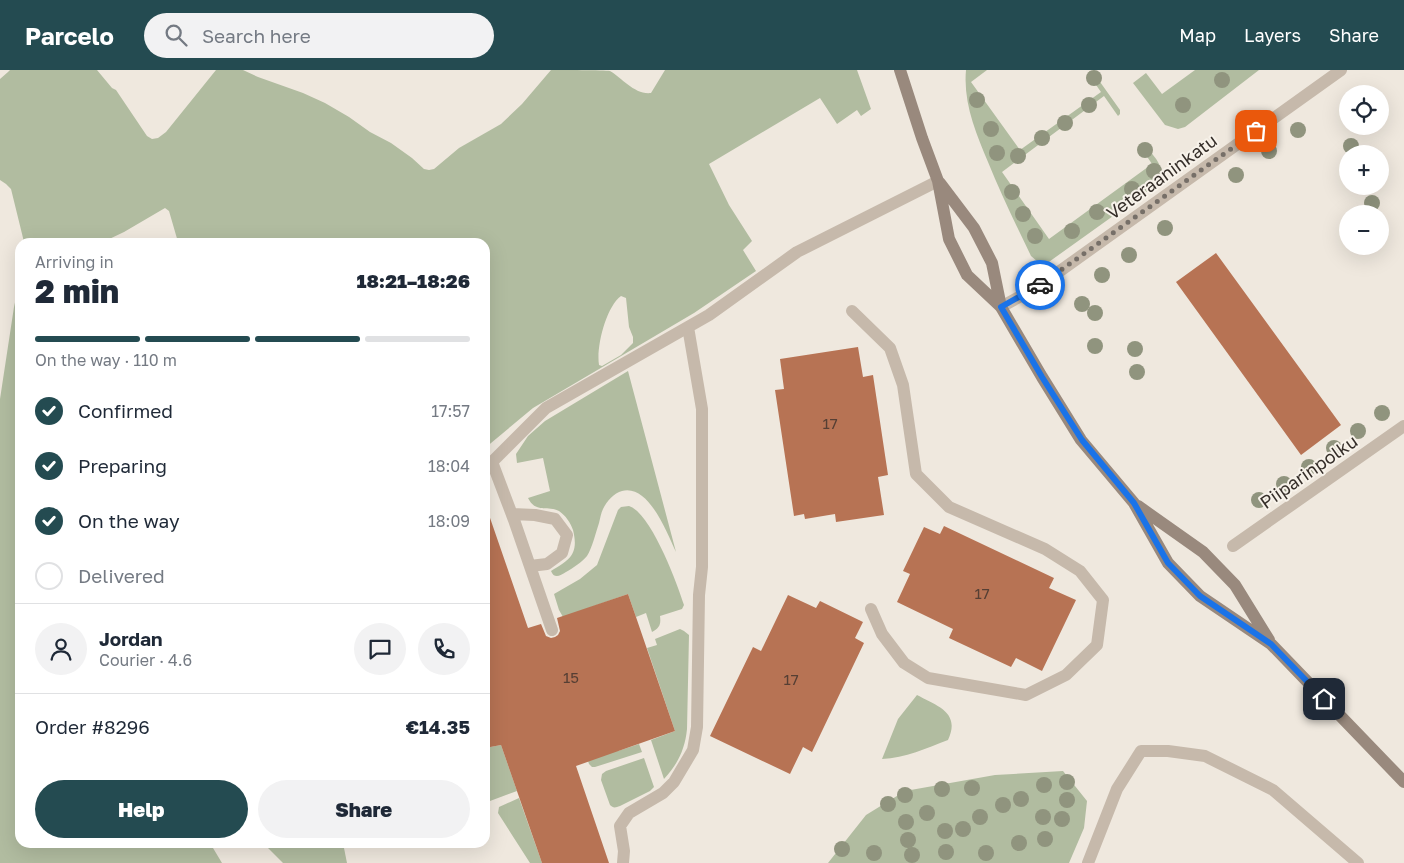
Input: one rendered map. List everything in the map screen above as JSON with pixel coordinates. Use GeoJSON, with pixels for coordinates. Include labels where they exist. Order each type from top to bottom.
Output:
{"type":"FeatureCollection","features":[{"type":"Feature","properties":{"kind":"street"},"geometry":{"type":"LineString","coordinates":[[900,70],[938,182],[949,239],[967,275],[1001,307],[1082,440],[1134,503],[1168,563],[1200,596],[1271,644]]}},
{"type":"Feature","properties":{"kind":"street","name":"Veteraaninkatu"},"geometry":{"type":"LineString","coordinates":[[1001,307],[1039,286],[1341,70]]}},
{"type":"Feature","properties":{"kind":"street"},"geometry":{"type":"LineString","coordinates":[[938,182],[977,233],[992,263],[1001,307]]}},
{"type":"Feature","properties":{"kind":"street"},"geometry":{"type":"LineString","coordinates":[[490,462],[546,408],[709,315],[798,252],[938,182]]}},
{"type":"Feature","properties":{"kind":"street"},"geometry":{"type":"LineString","coordinates":[[852,310],[890,348],[903,385],[916,474],[949,507],[1045,549],[1080,571],[1103,600],[1097,645],[1066,675],[1026,695],[928,678],[904,663],[882,634],[871,609]]}},
{"type":"Feature","properties":{"kind":"street"},"geometry":{"type":"LineString","coordinates":[[624,863],[620,826],[628,813],[663,793],[674,782],[693,750],[697,727],[699,595],[702,567],[702,409],[688,327]]}},
{"type":"Feature","properties":{"kind":"street","name":"Piiparinpolku"},"geometry":{"type":"LineString","coordinates":[[1233,546],[1404,426]]}},
{"type":"Feature","properties":{"kind":"street"},"geometry":{"type":"LineString","coordinates":[[490,468],[512,514],[552,630]]}},
{"type":"Feature","properties":{"kind":"street"},"geometry":{"type":"LineString","coordinates":[[1134,503],[1203,552],[1234,585],[1271,644],[1404,782]]}},
{"type":"Feature","properties":{"kind":"street"},"geometry":{"type":"LineString","coordinates":[[512,514],[535,515],[555,519],[567,535],[562,553],[547,564],[530,566]]}},
{"type":"Feature","properties":{"kind":"street"},"geometry":{"type":"LineString","coordinates":[[1088,863],[1117,789],[1141,751],[1168,751],[1205,756],[1272,790],[1358,863]]}},
{"type":"Feature","properties":{"kind":"green space"},"geometry":{"type":"Polygon","coordinates":[[[10,70],[97,70],[112,88],[116,90],[147,136],[152,139],[158,138],[166,132],[216,70],[243,70],[325,103],[391,143],[424,169],[429,170],[434,169],[459,148],[501,124],[522,104],[551,70],[610,71],[634,89],[651,93],[665,70],[857,70],[871,109],[861,116],[857,110],[837,124],[820,98],[709,164],[729,205],[752,241],[743,250],[756,271],[694,313],[533,408],[490,444],[490,238],[177,238],[169,211],[165,208],[111,238],[23,238],[11,189],[0,180],[0,79],[10,70]],[[621,296],[611,309],[603,328],[598,357],[599,365],[602,366],[621,355],[633,343],[626,298],[621,296]]]}},
{"type":"Feature","properties":{"kind":"green space"},"geometry":{"type":"Polygon","coordinates":[[[966,70],[987,70],[971,82],[1020,150],[1101,92],[1089,75],[1089,71],[1093,72],[1120,110],[1118,116],[1104,96],[1002,172],[1049,239],[1152,164],[1140,145],[1148,148],[1158,163],[1161,173],[1158,181],[1155,186],[1046,264],[1038,262],[1031,256],[1025,244],[979,140],[968,106],[966,70]]]}},
{"type":"Feature","properties":{"kind":"green space"},"geometry":{"type":"Polygon","coordinates":[[[1195,70],[1259,70],[1185,127],[1178,129],[1165,125],[1133,83],[1146,73],[1162,94],[1195,70]]]}},
{"type":"Feature","properties":{"kind":"green space"},"geometry":{"type":"Polygon","coordinates":[[[15,302],[15,848],[213,848],[222,863],[0,863],[0,399],[15,302]]]}},
{"type":"Feature","properties":{"kind":"green space"},"geometry":{"type":"Polygon","coordinates":[[[628,371],[676,552],[649,502],[641,495],[632,491],[622,491],[611,498],[603,509],[591,549],[587,556],[572,569],[562,575],[555,576],[551,571],[568,560],[574,551],[575,538],[573,530],[568,519],[559,511],[538,508],[528,498],[550,491],[543,458],[517,463],[516,454],[528,436],[545,421],[628,371]]]}},
{"type":"Feature","properties":{"kind":"green space"},"geometry":{"type":"Polygon","coordinates":[[[629,506],[637,511],[646,521],[662,550],[676,581],[684,605],[682,609],[660,616],[657,629],[652,632],[646,613],[636,617],[628,594],[563,617],[554,594],[580,579],[597,565],[618,510],[621,507],[629,506]]]}},
{"type":"Feature","properties":{"kind":"green space"},"geometry":{"type":"Polygon","coordinates":[[[680,629],[689,635],[687,729],[685,743],[680,756],[664,779],[651,740],[675,731],[647,648],[657,645],[655,639],[680,629]]]}},
{"type":"Feature","properties":{"kind":"green space"},"geometry":{"type":"Polygon","coordinates":[[[917,695],[939,707],[949,716],[951,730],[948,740],[907,755],[882,759],[898,719],[917,695]]]}},
{"type":"Feature","properties":{"kind":"green space"},"geometry":{"type":"Polygon","coordinates":[[[580,736],[618,751],[639,744],[642,752],[592,767],[589,764],[580,736]]]}},
{"type":"Feature","properties":{"kind":"green space"},"geometry":{"type":"Polygon","coordinates":[[[501,745],[517,791],[490,801],[490,747],[501,745]]]}},
{"type":"Feature","properties":{"kind":"green space"},"geometry":{"type":"Polygon","coordinates":[[[644,758],[654,787],[650,791],[620,806],[612,807],[601,780],[602,774],[644,758]]]}},
{"type":"Feature","properties":{"kind":"green space"},"geometry":{"type":"Polygon","coordinates":[[[1063,771],[1087,801],[1084,828],[1069,863],[828,863],[866,815],[905,791],[995,775],[1063,771]]]}},
{"type":"Feature","properties":{"kind":"green space"},"geometry":{"type":"Polygon","coordinates":[[[519,798],[542,863],[530,863],[498,813],[499,807],[519,798]]]}},
{"type":"Feature","properties":{"kind":"green space"},"geometry":{"type":"Polygon","coordinates":[[[268,848],[344,848],[347,863],[283,863],[268,848]]]}},
{"type":"Feature","properties":{"kind":"building"},"geometry":{"type":"Polygon","coordinates":[[[1216,253],[1341,425],[1301,455],[1176,282],[1216,253]]]}},
{"type":"Feature","properties":{"kind":"building"},"geometry":{"type":"Polygon","coordinates":[[[858,347],[863,377],[873,375],[888,475],[878,477],[884,515],[836,522],[835,514],[805,519],[804,514],[794,516],[775,390],[784,389],[780,359],[858,347]]]}},
{"type":"Feature","properties":{"kind":"building"},"geometry":{"type":"Polygon","coordinates":[[[490,518],[528,628],[541,624],[546,636],[555,637],[560,631],[557,618],[628,594],[675,731],[576,766],[609,863],[542,863],[501,745],[490,747],[490,518]]]}},
{"type":"Feature","properties":{"kind":"building"},"geometry":{"type":"Polygon","coordinates":[[[944,526],[1054,578],[1049,588],[1076,600],[1042,671],[1016,658],[1011,667],[949,638],[953,629],[897,602],[910,574],[903,571],[924,527],[940,534],[944,526]]]}},
{"type":"Feature","properties":{"kind":"building"},"geometry":{"type":"Polygon","coordinates":[[[788,595],[816,608],[820,601],[863,622],[855,638],[864,643],[812,752],[803,747],[790,774],[710,736],[753,647],[761,651],[788,595]]]}},
{"type":"Feature","properties":{"kind":"way so far"},"geometry":{"type":"LineString","coordinates":[[1040,285],[1256,131]]}},
{"type":"Feature","properties":{"kind":"route"},"geometry":{"type":"LineString","coordinates":[[1040,285],[1001,307],[1082,440],[1134,503],[1168,563],[1200,596],[1271,644],[1324,699]]}}]}
